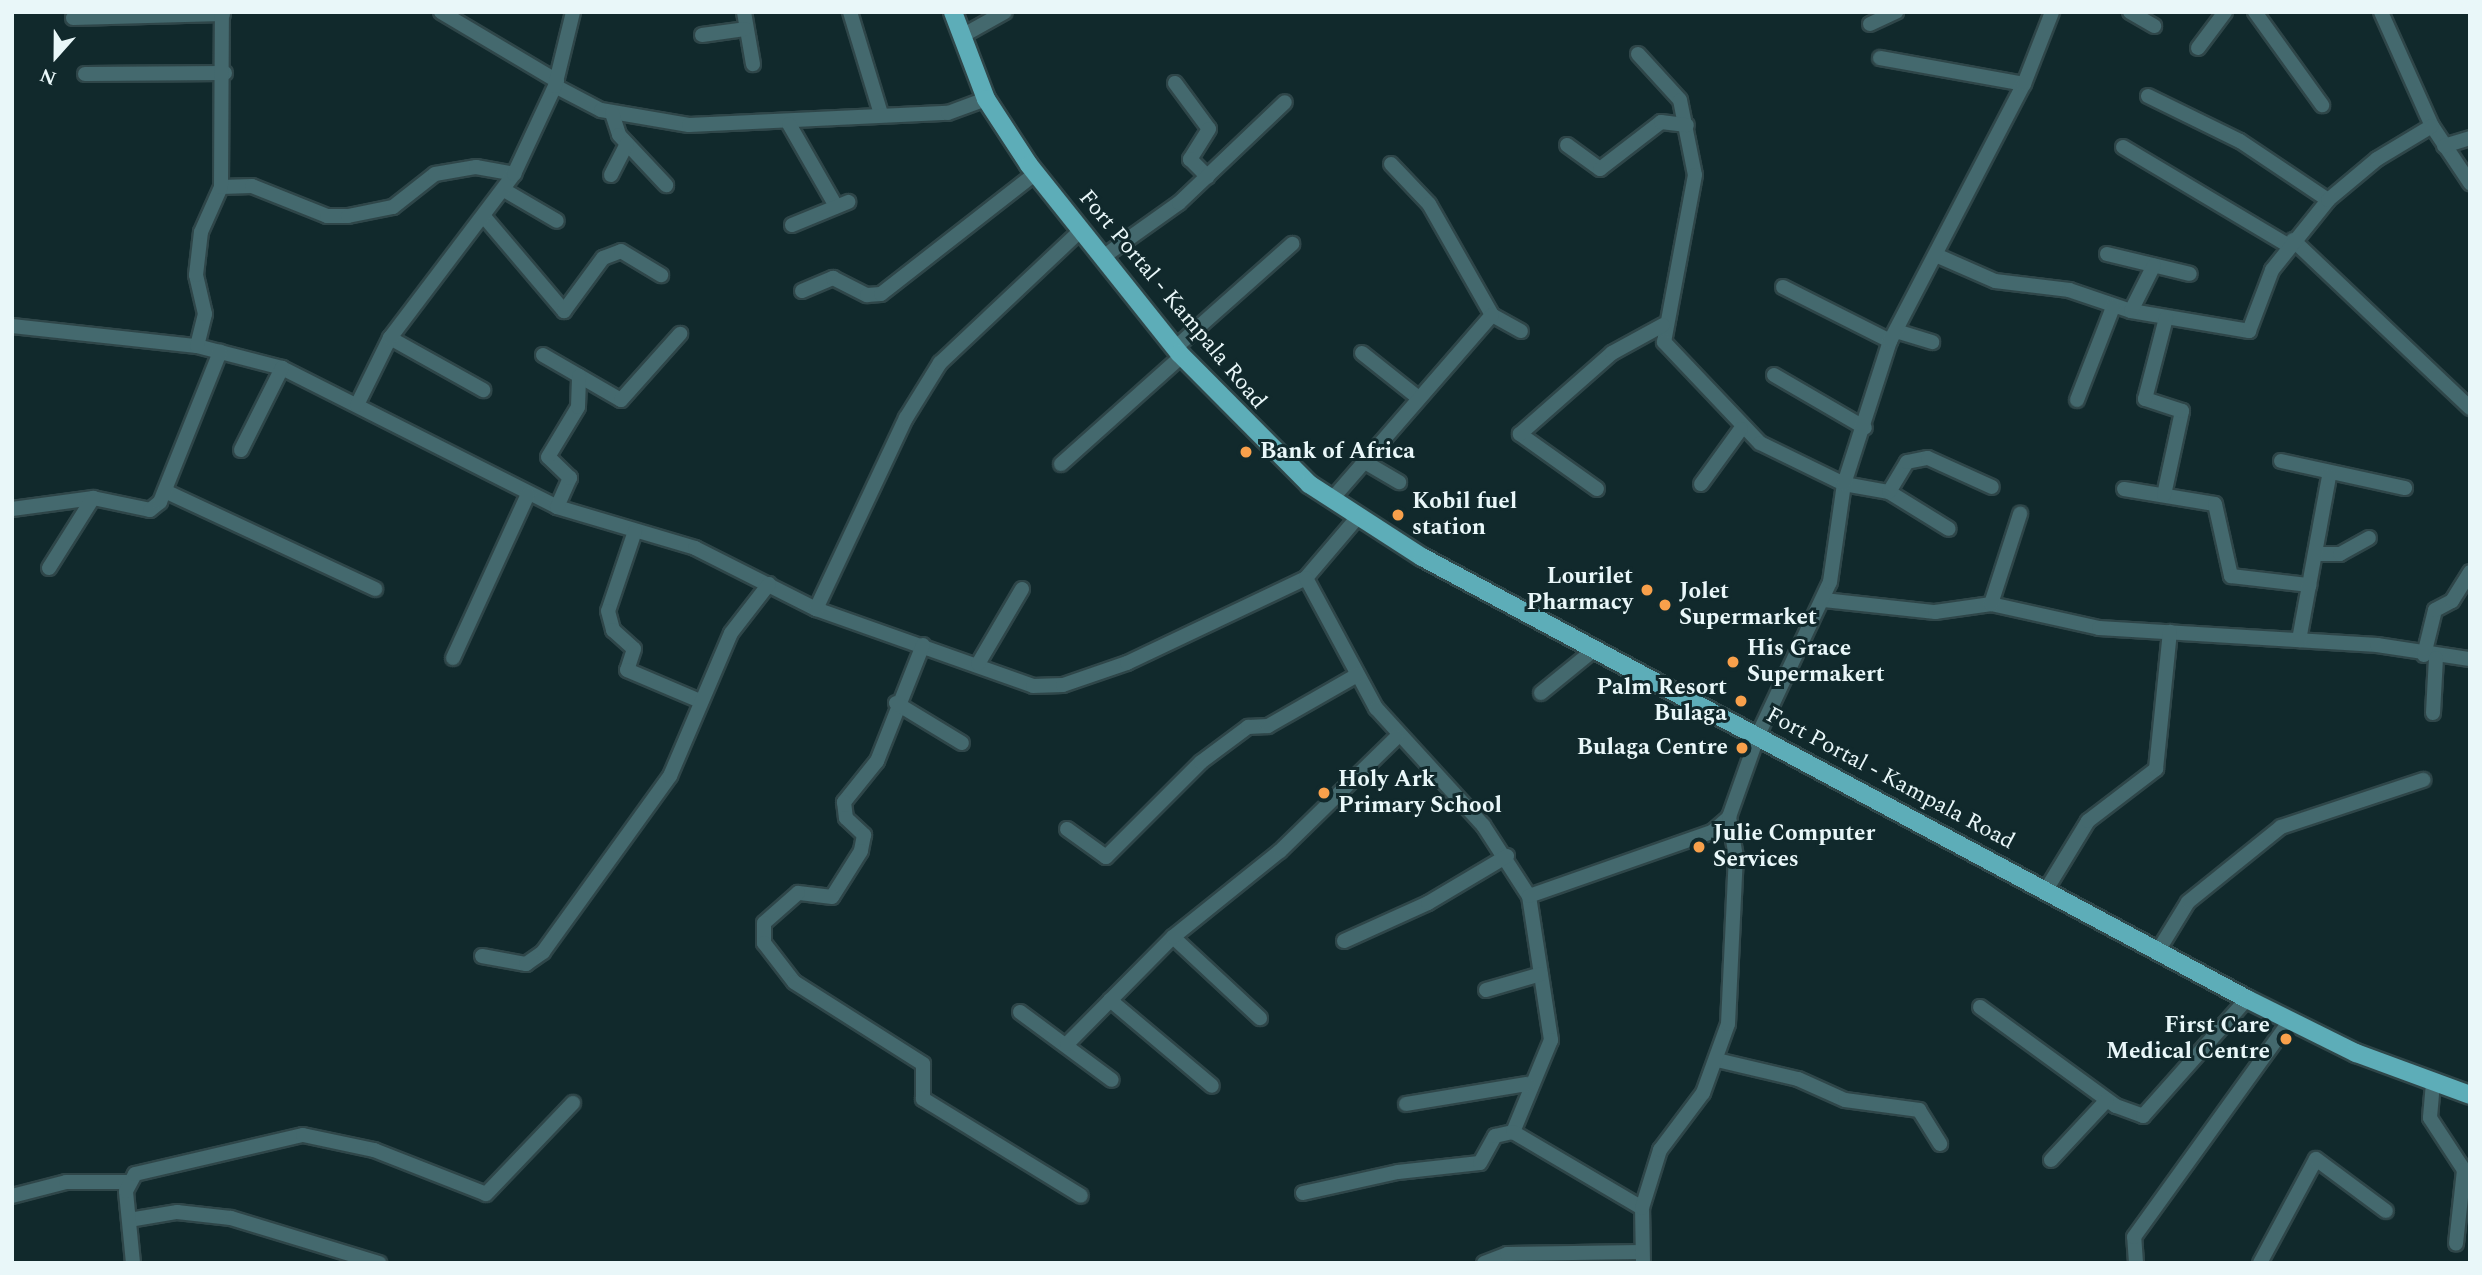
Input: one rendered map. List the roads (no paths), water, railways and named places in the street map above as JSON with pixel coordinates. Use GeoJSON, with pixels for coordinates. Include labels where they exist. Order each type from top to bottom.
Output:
{"type":"FeatureCollection","features":[{"type":"Feature","properties":{"kind":"main road","name":"Fort Portal - Kampala Road"},"geometry":{"type":"LineString","coordinates":[[953,12],[986,99],[1036,173],[1080,231],[1179,352],[1260,440],[1357,518],[1595,649],[2290,1021],[2433,1083],[2470,1095]]}},
{"type":"Feature","properties":{"kind":"street"},"geometry":{"type":"LineString","coordinates":[[357,405],[390,338],[486,219],[514,174],[556,84],[573,12]]}},
{"type":"Feature","properties":{"kind":"street"},"geometry":{"type":"LineString","coordinates":[[744,12],[753,64]]}},
{"type":"Feature","properties":{"kind":"street"},"geometry":{"type":"LineString","coordinates":[[850,12],[881,114]]}},
{"type":"Feature","properties":{"kind":"street"},"geometry":{"type":"LineString","coordinates":[[962,36],[1005,12]]}},
{"type":"Feature","properties":{"kind":"street"},"geometry":{"type":"LineString","coordinates":[[1870,24],[1896,12]]}},
{"type":"Feature","properties":{"kind":"street"},"geometry":{"type":"LineString","coordinates":[[1529,896],[1712,832],[1729,817],[1758,735],[1824,600],[1844,484],[1865,428],[1893,336],[1938,256],[2024,84],[2052,12]]}},
{"type":"Feature","properties":{"kind":"street"},"geometry":{"type":"LineString","coordinates":[[2130,12],[2154,26]]}},
{"type":"Feature","properties":{"kind":"street"},"geometry":{"type":"LineString","coordinates":[[2198,48],[2225,12]]}},
{"type":"Feature","properties":{"kind":"street"},"geometry":{"type":"LineString","coordinates":[[2255,12],[2322,105]]}},
{"type":"Feature","properties":{"kind":"street"},"geometry":{"type":"LineString","coordinates":[[2381,12],[2432,126],[2470,183]]}},
{"type":"Feature","properties":{"kind":"street"},"geometry":{"type":"LineString","coordinates":[[73,18],[222,13],[225,73],[221,187],[201,232],[196,275],[205,314],[197,346]]}},
{"type":"Feature","properties":{"kind":"street"},"geometry":{"type":"LineString","coordinates":[[443,13],[556,84],[612,113],[689,124],[789,124],[881,114],[948,113],[986,99]]}},
{"type":"Feature","properties":{"kind":"street"},"geometry":{"type":"LineString","coordinates":[[702,35],[745,29]]}},
{"type":"Feature","properties":{"kind":"street"},"geometry":{"type":"LineString","coordinates":[[1638,54],[1680,100],[1687,125],[1693,196],[1663,325],[1664,342],[1684,368],[1741,429],[1844,484],[1889,492],[1949,529]]}},
{"type":"Feature","properties":{"kind":"street"},"geometry":{"type":"LineString","coordinates":[[1880,58],[2024,84]]}},
{"type":"Feature","properties":{"kind":"street"},"geometry":{"type":"LineString","coordinates":[[85,74],[225,73]]}},
{"type":"Feature","properties":{"kind":"street"},"geometry":{"type":"LineString","coordinates":[[1175,83],[1209,129],[1190,159],[1209,177]]}},
{"type":"Feature","properties":{"kind":"street"},"geometry":{"type":"LineString","coordinates":[[2148,96],[2239,141],[2328,201]]}},
{"type":"Feature","properties":{"kind":"street"},"geometry":{"type":"LineString","coordinates":[[1102,257],[1209,177],[1285,102]]}},
{"type":"Feature","properties":{"kind":"street"},"geometry":{"type":"LineString","coordinates":[[612,113],[627,144],[666,185]]}},
{"type":"Feature","properties":{"kind":"street"},"geometry":{"type":"LineString","coordinates":[[1567,145],[1600,169],[1661,122],[1687,125]]}},
{"type":"Feature","properties":{"kind":"street"},"geometry":{"type":"LineString","coordinates":[[789,124],[842,204],[792,225]]}},
{"type":"Feature","properties":{"kind":"street"},"geometry":{"type":"LineString","coordinates":[[1938,256],[1995,281],[2069,290],[2131,312],[2249,331],[2291,243],[2328,201],[2377,159],[2432,126]]}},
{"type":"Feature","properties":{"kind":"street"},"geometry":{"type":"LineString","coordinates":[[2444,146],[2470,138]]}},
{"type":"Feature","properties":{"kind":"street"},"geometry":{"type":"LineString","coordinates":[[611,174],[627,144]]}},
{"type":"Feature","properties":{"kind":"street"},"geometry":{"type":"LineString","coordinates":[[2123,147],[2291,243],[2470,408]]}},
{"type":"Feature","properties":{"kind":"street"},"geometry":{"type":"LineString","coordinates":[[1391,164],[1441,222],[1492,315],[1521,331]]}},
{"type":"Feature","properties":{"kind":"street"},"geometry":{"type":"LineString","coordinates":[[221,187],[252,186],[327,216],[348,216],[393,206],[435,174],[476,167],[514,174]]}},
{"type":"Feature","properties":{"kind":"street"},"geometry":{"type":"LineString","coordinates":[[802,291],[833,278],[875,297],[1036,173]]}},
{"type":"Feature","properties":{"kind":"street"},"geometry":{"type":"LineString","coordinates":[[504,190],[557,221]]}},
{"type":"Feature","properties":{"kind":"street"},"geometry":{"type":"LineString","coordinates":[[486,219],[564,312],[612,255],[621,251],[661,275]]}},
{"type":"Feature","properties":{"kind":"street"},"geometry":{"type":"LineString","coordinates":[[816,609],[906,418],[940,363],[1080,231]]}},
{"type":"Feature","properties":{"kind":"street"},"geometry":{"type":"LineString","coordinates":[[1061,464],[1292,244]]}},
{"type":"Feature","properties":{"kind":"street"},"geometry":{"type":"LineString","coordinates":[[2107,254],[2190,274]]}},
{"type":"Feature","properties":{"kind":"street"},"geometry":{"type":"LineString","coordinates":[[2131,312],[2154,265]]}},
{"type":"Feature","properties":{"kind":"street"},"geometry":{"type":"LineString","coordinates":[[1783,287],[1893,336],[1932,342]]}},
{"type":"Feature","properties":{"kind":"street"},"geometry":{"type":"LineString","coordinates":[[2077,400],[2113,307]]}},
{"type":"Feature","properties":{"kind":"street"},"geometry":{"type":"LineString","coordinates":[[1332,499],[1416,396],[1492,315]]}},
{"type":"Feature","properties":{"kind":"street"},"geometry":{"type":"LineString","coordinates":[[2164,495],[2182,411],[2146,398],[2166,318]]}},
{"type":"Feature","properties":{"kind":"street"},"geometry":{"type":"LineString","coordinates":[[1597,489],[1520,434],[1612,354],[1663,325]]}},
{"type":"Feature","properties":{"kind":"street"},"geometry":{"type":"LineString","coordinates":[[12,326],[197,346],[282,368],[557,507],[695,548],[816,609],[978,664],[1033,686],[1063,685],[1127,663],[1306,578],[1357,518]]}},
{"type":"Feature","properties":{"kind":"street"},"geometry":{"type":"LineString","coordinates":[[543,355],[579,376],[628,399],[680,334]]}},
{"type":"Feature","properties":{"kind":"street"},"geometry":{"type":"LineString","coordinates":[[390,338],[483,390]]}},
{"type":"Feature","properties":{"kind":"street"},"geometry":{"type":"LineString","coordinates":[[12,509],[93,498],[137,512],[149,510],[165,491],[220,352]]}},
{"type":"Feature","properties":{"kind":"street"},"geometry":{"type":"LineString","coordinates":[[1362,354],[1416,396]]}},
{"type":"Feature","properties":{"kind":"street"},"geometry":{"type":"LineString","coordinates":[[241,450],[282,368]]}},
{"type":"Feature","properties":{"kind":"street"},"geometry":{"type":"LineString","coordinates":[[1774,375],[1865,428]]}},
{"type":"Feature","properties":{"kind":"street"},"geometry":{"type":"LineString","coordinates":[[557,507],[570,478],[548,457],[578,407],[579,376]]}},
{"type":"Feature","properties":{"kind":"street"},"geometry":{"type":"LineString","coordinates":[[1701,484],[1741,429]]}},
{"type":"Feature","properties":{"kind":"street"},"geometry":{"type":"LineString","coordinates":[[1889,492],[1907,461],[1928,458],[1992,486]]}},
{"type":"Feature","properties":{"kind":"street"},"geometry":{"type":"LineString","coordinates":[[1363,461],[1399,482]]}},
{"type":"Feature","properties":{"kind":"street"},"geometry":{"type":"LineString","coordinates":[[2281,461],[2329,476],[2404,488]]}},
{"type":"Feature","properties":{"kind":"street"},"geometry":{"type":"LineString","coordinates":[[2300,640],[2329,476]]}},
{"type":"Feature","properties":{"kind":"street"},"geometry":{"type":"LineString","coordinates":[[2124,489],[2215,504],[2231,576],[2309,585]]}},
{"type":"Feature","properties":{"kind":"street"},"geometry":{"type":"LineString","coordinates":[[165,491],[375,589]]}},
{"type":"Feature","properties":{"kind":"street"},"geometry":{"type":"LineString","coordinates":[[453,658],[528,494]]}},
{"type":"Feature","properties":{"kind":"street"},"geometry":{"type":"LineString","coordinates":[[49,568],[93,498]]}},
{"type":"Feature","properties":{"kind":"street"},"geometry":{"type":"LineString","coordinates":[[1991,604],[2020,514]]}},
{"type":"Feature","properties":{"kind":"street"},"geometry":{"type":"LineString","coordinates":[[635,531],[608,611],[613,630],[634,649],[627,670],[700,701]]}},
{"type":"Feature","properties":{"kind":"street"},"geometry":{"type":"LineString","coordinates":[[2315,554],[2340,554],[2369,538]]}},
{"type":"Feature","properties":{"kind":"street"},"geometry":{"type":"LineString","coordinates":[[2434,713],[2430,657],[2435,610],[2452,601],[2470,572]]}},
{"type":"Feature","properties":{"kind":"street"},"geometry":{"type":"LineString","coordinates":[[1306,578],[1357,675],[1397,737],[1507,856],[1529,896],[1551,1040],[1527,1084],[1513,1132]]}},
{"type":"Feature","properties":{"kind":"street"},"geometry":{"type":"LineString","coordinates":[[482,957],[526,964],[543,952],[670,776],[731,633],[769,584]]}},
{"type":"Feature","properties":{"kind":"street"},"geometry":{"type":"LineString","coordinates":[[978,664],[1022,589]]}},
{"type":"Feature","properties":{"kind":"street"},"geometry":{"type":"LineString","coordinates":[[1824,600],[1935,612],[1991,604],[2099,628],[2300,640],[2430,657],[2470,659]]}},
{"type":"Feature","properties":{"kind":"street"},"geometry":{"type":"LineString","coordinates":[[2046,890],[2088,821],[2157,769],[2170,632]]}},
{"type":"Feature","properties":{"kind":"street"},"geometry":{"type":"LineString","coordinates":[[923,645],[897,703],[877,761],[844,802],[846,818],[864,835],[861,851],[832,897],[798,893],[764,923],[764,943],[794,982],[923,1064],[923,1099],[1081,1196]]}},
{"type":"Feature","properties":{"kind":"street"},"geometry":{"type":"LineString","coordinates":[[1541,693],[1595,649]]}},
{"type":"Feature","properties":{"kind":"street"},"geometry":{"type":"LineString","coordinates":[[1067,829],[1106,857],[1202,762],[1248,727],[1268,726],[1357,675]]}},
{"type":"Feature","properties":{"kind":"street"},"geometry":{"type":"LineString","coordinates":[[897,703],[962,743]]}},
{"type":"Feature","properties":{"kind":"street"},"geometry":{"type":"LineString","coordinates":[[1066,1044],[1173,937],[1280,851],[1397,737]]}},
{"type":"Feature","properties":{"kind":"street"},"geometry":{"type":"LineString","coordinates":[[2158,951],[2188,902],[2281,827],[2423,780]]}},
{"type":"Feature","properties":{"kind":"street"},"geometry":{"type":"LineString","coordinates":[[1484,1263],[1507,1254],[1641,1257],[1642,1208],[1660,1150],[1703,1093],[1728,1024],[1736,857],[1729,817]]}},
{"type":"Feature","properties":{"kind":"street"},"geometry":{"type":"LineString","coordinates":[[1345,941],[1427,903],[1507,856]]}},
{"type":"Feature","properties":{"kind":"street"},"geometry":{"type":"LineString","coordinates":[[1173,937],[1261,1018]]}},
{"type":"Feature","properties":{"kind":"street"},"geometry":{"type":"LineString","coordinates":[[1486,990],[1541,974]]}},
{"type":"Feature","properties":{"kind":"street"},"geometry":{"type":"LineString","coordinates":[[1980,1007],[2107,1100],[2143,1116],[2248,999]]}},
{"type":"Feature","properties":{"kind":"street"},"geometry":{"type":"LineString","coordinates":[[1110,1000],[1212,1086]]}},
{"type":"Feature","properties":{"kind":"street"},"geometry":{"type":"LineString","coordinates":[[1020,1012],[1112,1080]]}},
{"type":"Feature","properties":{"kind":"street"},"geometry":{"type":"LineString","coordinates":[[2136,1263],[2134,1237],[2290,1021]]}},
{"type":"Feature","properties":{"kind":"street"},"geometry":{"type":"LineString","coordinates":[[1717,1060],[1791,1077],[1845,1100],[1919,1110],[1940,1144]]}},
{"type":"Feature","properties":{"kind":"street"},"geometry":{"type":"LineString","coordinates":[[2433,1083],[2430,1118],[2464,1170],[2456,1244]]}},
{"type":"Feature","properties":{"kind":"street"},"geometry":{"type":"LineString","coordinates":[[1406,1104],[1527,1084]]}},
{"type":"Feature","properties":{"kind":"street"},"geometry":{"type":"LineString","coordinates":[[2050,1160],[2107,1100]]}},
{"type":"Feature","properties":{"kind":"street"},"geometry":{"type":"LineString","coordinates":[[133,1263],[128,1182],[135,1174],[303,1135],[374,1150],[486,1194],[573,1103]]}},
{"type":"Feature","properties":{"kind":"street"},"geometry":{"type":"LineString","coordinates":[[1303,1193],[1398,1171],[1480,1163],[1494,1136],[1513,1132],[1642,1208]]}},
{"type":"Feature","properties":{"kind":"street"},"geometry":{"type":"LineString","coordinates":[[2260,1263],[2316,1159],[2386,1211]]}},
{"type":"Feature","properties":{"kind":"street"},"geometry":{"type":"LineString","coordinates":[[12,1196],[66,1182],[128,1182]]}},
{"type":"Feature","properties":{"kind":"street"},"geometry":{"type":"LineString","coordinates":[[129,1220],[177,1212],[231,1218],[379,1263]]}},
{"type":"Feature","properties":{"kind":"place","name":"Bank of Africa"},"geometry":{"type":"Point","coordinates":[1246,452]}},
{"type":"Feature","properties":{"kind":"place","name":"Kobil fuel station"},"geometry":{"type":"Point","coordinates":[1398,515]}},
{"type":"Feature","properties":{"kind":"place","name":"Lourilet Pharmacy"},"geometry":{"type":"Point","coordinates":[1647,590]}},
{"type":"Feature","properties":{"kind":"place","name":"Jolet Supermarket"},"geometry":{"type":"Point","coordinates":[1665,605]}},
{"type":"Feature","properties":{"kind":"place","name":"His Grace Supermakert"},"geometry":{"type":"Point","coordinates":[1733,662]}},
{"type":"Feature","properties":{"kind":"place","name":"Palm Resort Bulaga"},"geometry":{"type":"Point","coordinates":[1741,701]}},
{"type":"Feature","properties":{"kind":"place","name":"Bulaga Centre"},"geometry":{"type":"Point","coordinates":[1742,748]}},
{"type":"Feature","properties":{"kind":"place","name":"Holy Ark Primary School"},"geometry":{"type":"Point","coordinates":[1324,793]}},
{"type":"Feature","properties":{"kind":"place","name":"Julie Computer Services"},"geometry":{"type":"Point","coordinates":[1699,847]}},
{"type":"Feature","properties":{"kind":"place","name":"First Care Medical Centre"},"geometry":{"type":"Point","coordinates":[2286,1039]}}]}
